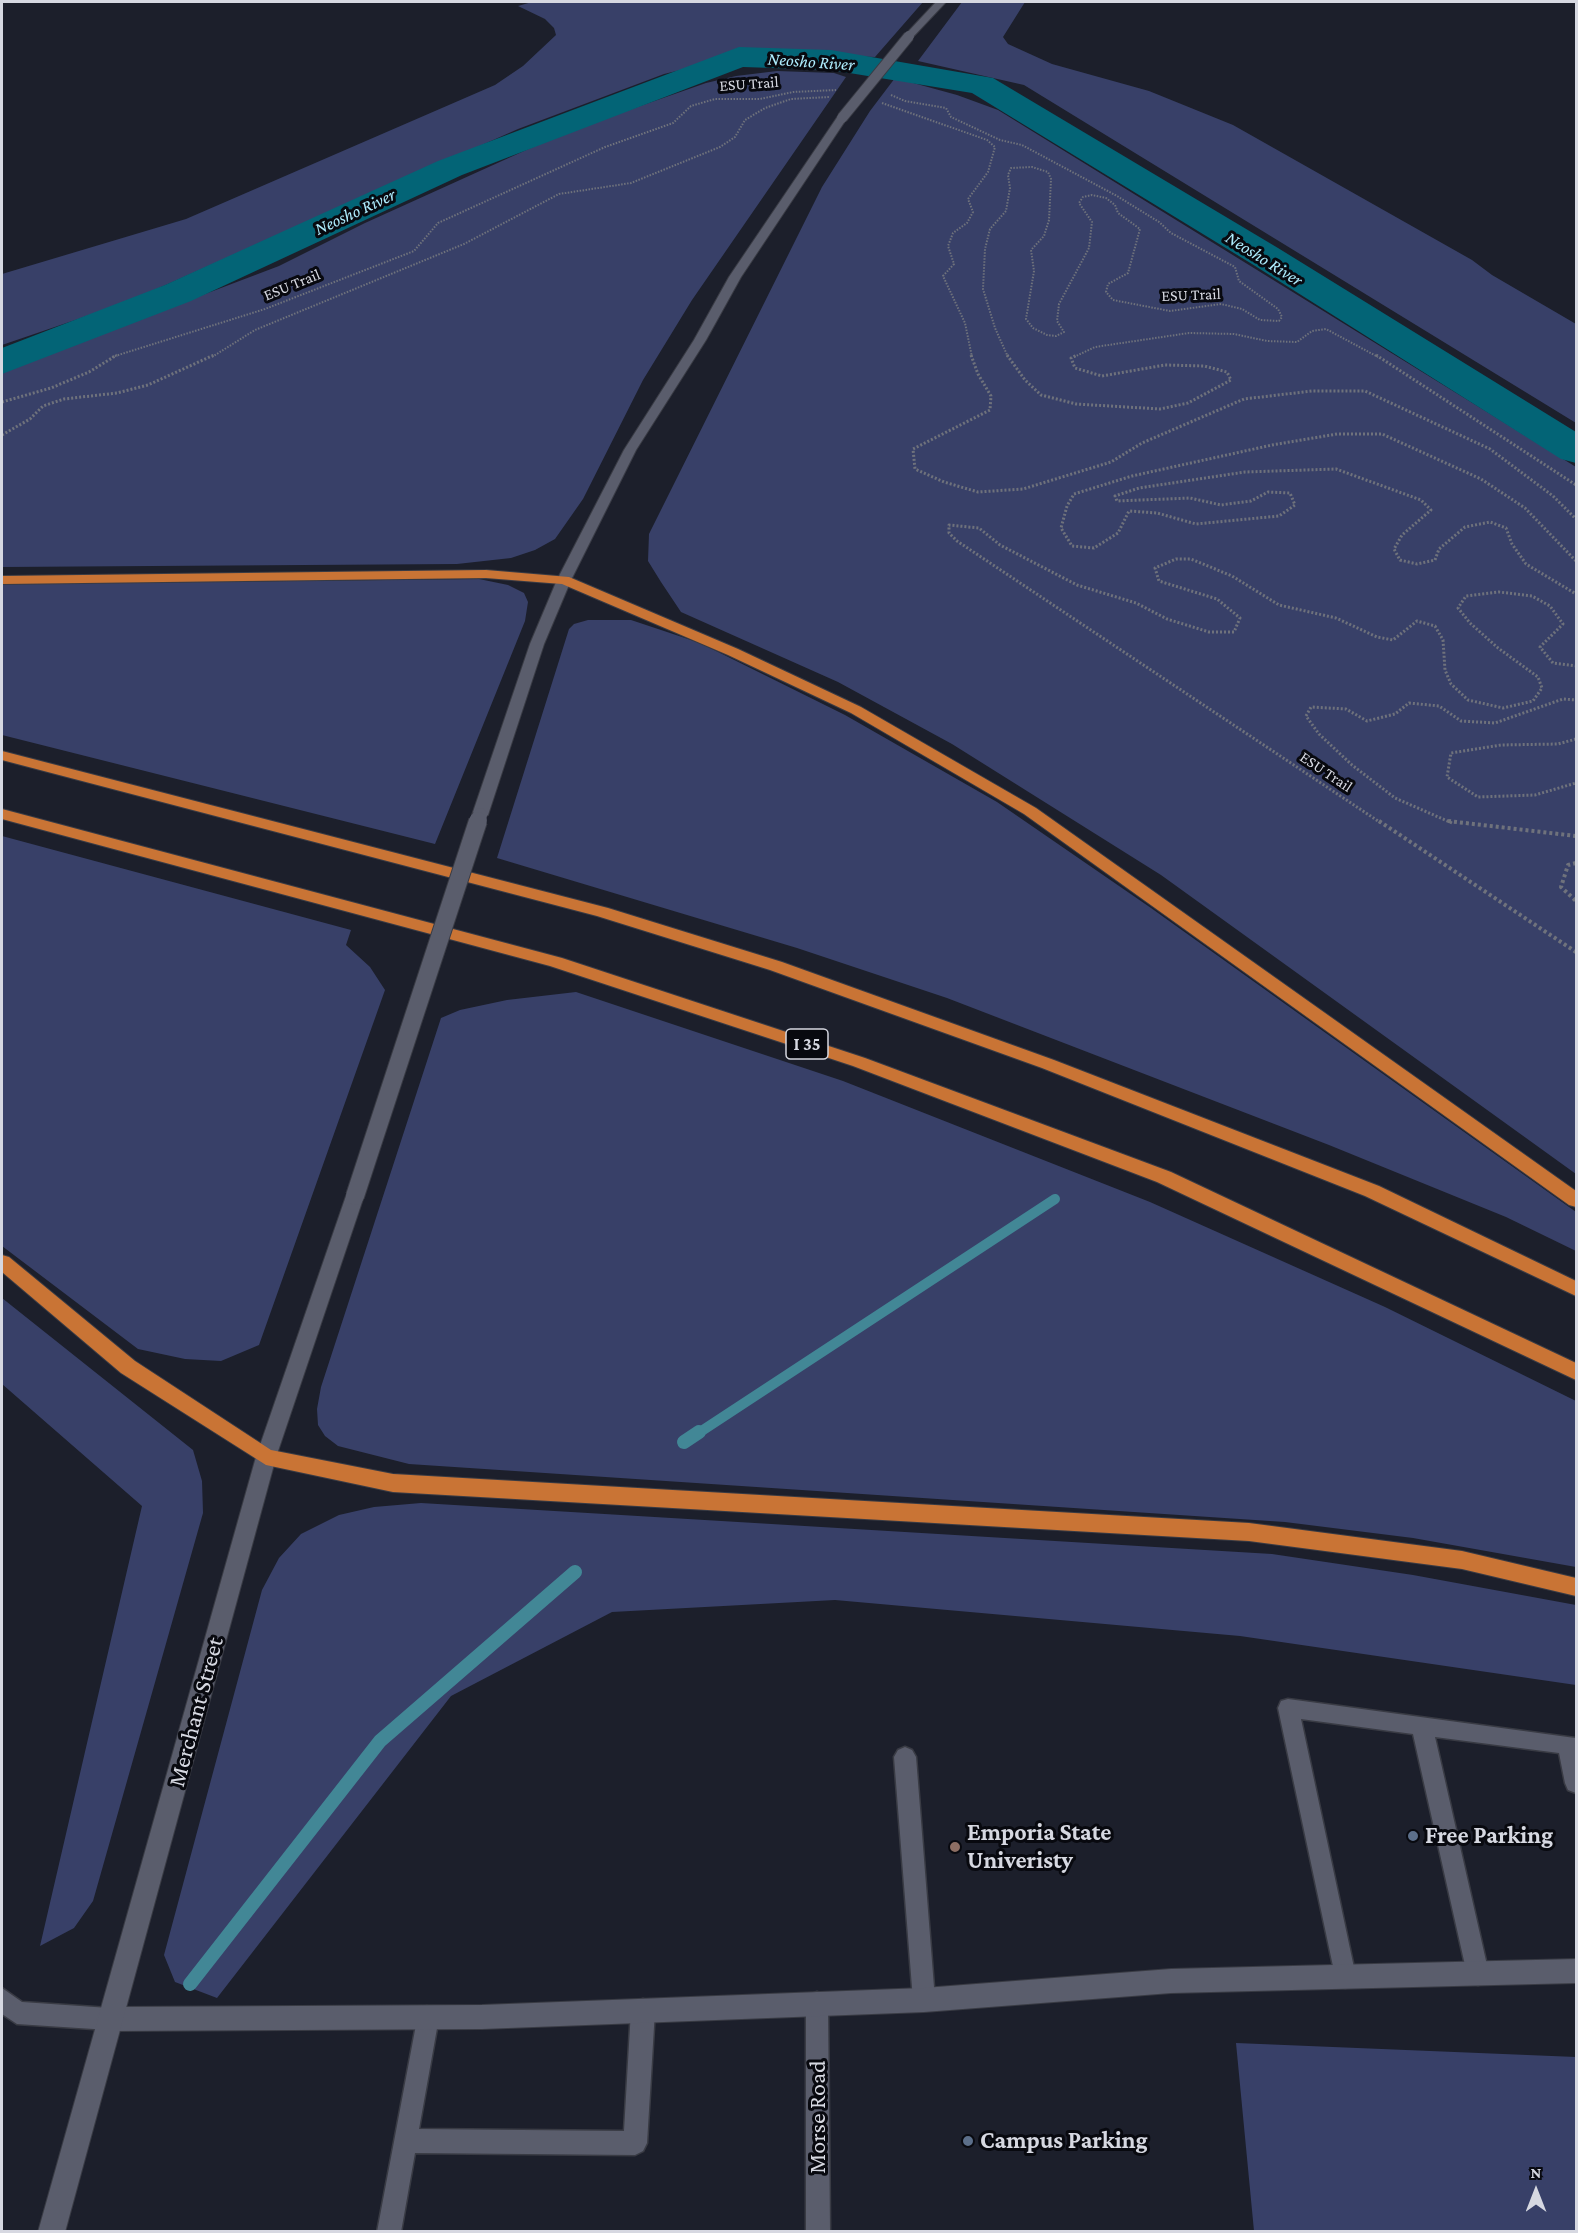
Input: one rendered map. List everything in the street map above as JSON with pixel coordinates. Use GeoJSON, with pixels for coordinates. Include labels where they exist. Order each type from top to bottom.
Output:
{"type":"FeatureCollection","features":[{"type":"Feature","properties":{"kind":"highway"},"geometry":{"type":"LineString","coordinates":[[2,580],[486,573],[564,580],[733,652],[856,710],[1030,811],[1576,1200]]}},
{"type":"Feature","properties":{"kind":"highway"},"geometry":{"type":"LineString","coordinates":[[2,756],[602,912],[776,966],[1048,1064],[1372,1191],[1576,1289]]}},
{"type":"Feature","properties":{"kind":"highway","name":"I 35"},"geometry":{"type":"LineString","coordinates":[[2,814],[556,962],[859,1062],[1164,1178],[1576,1372]]}},
{"type":"Feature","properties":{"kind":"highway"},"geometry":{"type":"LineString","coordinates":[[2,1262],[128,1367],[266,1456],[393,1483],[1250,1532],[1462,1560],[1576,1587]]}},
{"type":"Feature","properties":{"kind":"main road","name":"Merchant Street"},"geometry":{"type":"LineString","coordinates":[[51,2232],[266,1456],[355,1196],[537,644],[564,580],[630,450],[700,340],[735,277],[842,118],[909,36],[941,2]]}},
{"type":"Feature","properties":{"kind":"main road"},"geometry":{"type":"LineString","coordinates":[[109,2019],[427,2017],[643,2010],[924,2000],[1171,1981],[1576,1971]]}},
{"type":"Feature","properties":{"kind":"lane"},"geometry":{"type":"LineString","coordinates":[[1345,1977],[1288,1708],[1568,1745],[1576,1783]]}},
{"type":"Feature","properties":{"kind":"lane"},"geometry":{"type":"LineString","coordinates":[[1422,1726],[1478,1974]]}},
{"type":"Feature","properties":{"kind":"lane"},"geometry":{"type":"LineString","coordinates":[[905,1757],[924,2000]]}},
{"type":"Feature","properties":{"kind":"lane","name":"Morse Road"},"geometry":{"type":"LineString","coordinates":[[817,2003],[818,2232]]}},
{"type":"Feature","properties":{"kind":"lane"},"geometry":{"type":"LineString","coordinates":[[7,2009],[109,2019]]}},
{"type":"Feature","properties":{"kind":"lane"},"geometry":{"type":"LineString","coordinates":[[405,2141],[635,2143],[643,2010]]}},
{"type":"Feature","properties":{"kind":"lane"},"geometry":{"type":"LineString","coordinates":[[389,2232],[427,2017]]}},
{"type":"Feature","properties":{"kind":"path","name":"ESU Trail"},"geometry":{"type":"LineString","coordinates":[[2,402],[51,388],[89,372],[111,357],[265,309],[414,250],[438,223],[605,147],[673,123],[691,106],[715,99],[760,99],[793,92],[841,90]]}},
{"type":"Feature","properties":{"kind":"path","name":"ESU Trail"},"geometry":{"type":"LineString","coordinates":[[889,94],[905,101],[946,108],[951,117],[999,140],[1022,145],[1117,196],[1159,222],[1171,233],[1235,267],[1239,281],[1278,309],[1282,317],[1279,321],[1260,320],[1242,309],[1221,304],[1170,311],[1113,300],[1106,292],[1108,284],[1128,273],[1140,229],[1118,213],[1115,205],[1106,198],[1092,195],[1083,197],[1079,203],[1092,222],[1089,248],[1059,304],[1057,321],[1064,332],[1056,336],[1047,335],[1033,328],[1026,319],[1034,271],[1030,250],[1044,236],[1049,220],[1051,179],[1048,172],[1032,166],[1011,168],[1008,175],[1010,188],[1006,211],[990,229],[985,249],[983,289],[995,327],[1008,357],[1025,380],[1041,395],[1076,404],[1129,408],[1160,409],[1188,403],[1231,380],[1227,372],[1204,366],[1165,365],[1101,376],[1075,368],[1071,358],[1095,347],[1189,333],[1234,334],[1267,341],[1297,342],[1312,331],[1326,329],[1381,358],[1576,485]]}},
{"type":"Feature","properties":{"kind":"path","name":"ESU Trail"},"geometry":{"type":"LineString","coordinates":[[2,435],[30,419],[43,406],[64,399],[117,393],[148,385],[213,356],[255,330],[464,244],[559,194],[631,183],[720,147],[735,137],[745,120],[765,108],[790,99],[830,97]]}},
{"type":"Feature","properties":{"kind":"path"},"geometry":{"type":"LineString","coordinates":[[876,102],[987,140],[994,147],[988,172],[968,199],[973,212],[967,223],[954,233],[948,246],[954,264],[943,276],[965,323],[972,354],[991,396],[990,410],[913,449],[915,469],[944,482],[978,492],[1023,489],[1111,462],[1142,443],[1244,399],[1312,391],[1365,391],[1490,448],[1553,496],[1576,519]]}},
{"type":"Feature","properties":{"kind":"path"},"geometry":{"type":"LineString","coordinates":[[1576,561],[1525,508],[1481,479],[1382,434],[1337,434],[1272,445],[1113,482],[1074,494],[1067,506],[1061,528],[1072,546],[1094,548],[1118,533],[1129,511],[1156,513],[1196,524],[1279,516],[1295,505],[1290,493],[1268,492],[1251,501],[1221,505],[1190,498],[1117,501],[1115,496],[1139,488],[1245,472],[1336,469],[1421,500],[1431,510],[1402,535],[1394,549],[1400,560],[1417,564],[1435,560],[1439,549],[1465,526],[1490,522],[1506,528],[1512,544],[1526,564],[1576,594]]}},
{"type":"Feature","properties":{"kind":"path","name":"ESU Trail"},"geometry":{"type":"LineString","coordinates":[[1576,666],[1553,663],[1540,647],[1563,624],[1550,606],[1532,596],[1500,592],[1466,596],[1458,608],[1470,623],[1498,648],[1538,677],[1542,688],[1533,701],[1503,708],[1468,699],[1451,684],[1445,670],[1443,640],[1435,626],[1417,621],[1394,640],[1336,618],[1279,605],[1232,576],[1191,559],[1176,559],[1155,568],[1159,581],[1217,599],[1240,618],[1234,632],[1209,632],[1167,619],[1136,603],[1077,585],[1000,545],[979,528],[960,524],[949,525],[949,533],[957,541],[1576,952]]}},
{"type":"Feature","properties":{"kind":"path","name":"ESU Trail"},"geometry":{"type":"LineString","coordinates":[[1576,699],[1563,699],[1495,723],[1461,721],[1439,706],[1409,703],[1395,714],[1367,721],[1346,709],[1311,707],[1306,716],[1320,734],[1352,765],[1395,798],[1433,815],[1452,823],[1576,836]]}},
{"type":"Feature","properties":{"kind":"path"},"geometry":{"type":"LineString","coordinates":[[1576,739],[1558,744],[1501,745],[1451,753],[1447,777],[1478,796],[1535,795],[1576,783]]}},
{"type":"Feature","properties":{"kind":"path"},"geometry":{"type":"LineString","coordinates":[[1576,863],[1568,865],[1561,887],[1576,901]]}},
{"type":"Feature","properties":{"kind":"shaded area"},"geometry":{"type":"Polygon","coordinates":[[[532,2],[923,2],[875,57],[792,54],[784,49],[746,54],[664,74],[518,129],[125,303],[2,345],[2,274],[186,219],[495,85],[523,66],[556,35],[554,28],[545,19],[518,6],[532,2]]]}},
{"type":"Feature","properties":{"kind":"shaded area"},"geometry":{"type":"Polygon","coordinates":[[[962,2],[1025,2],[1003,37],[1008,44],[1052,64],[1149,91],[1233,125],[1472,260],[1492,275],[1576,324],[1576,423],[1024,85],[918,61],[962,2]]]}},
{"type":"Feature","properties":{"kind":"shaded area"},"geometry":{"type":"Polygon","coordinates":[[[777,71],[834,73],[846,77],[692,300],[643,380],[583,499],[555,539],[535,550],[511,558],[457,564],[2,567],[2,371],[279,266],[365,223],[566,132],[706,83],[736,76],[777,71]]]}},
{"type":"Feature","properties":{"kind":"shaded area"},"geometry":{"type":"Polygon","coordinates":[[[895,78],[957,95],[998,110],[1576,467],[1576,1174],[1161,875],[952,744],[838,682],[681,612],[661,582],[648,561],[649,534],[822,187],[870,111],[895,78]]]}},
{"type":"Feature","properties":{"kind":"shaded area"},"geometry":{"type":"Polygon","coordinates":[[[479,579],[508,585],[524,593],[528,602],[525,621],[435,844],[2,735],[2,584],[479,579]]]}},
{"type":"Feature","properties":{"kind":"shaded area"},"geometry":{"type":"Polygon","coordinates":[[[588,620],[631,620],[700,643],[845,715],[997,802],[1151,908],[1576,1212],[1576,1251],[1506,1217],[1329,1145],[947,998],[797,948],[497,858],[569,629],[574,624],[588,620]]]}},
{"type":"Feature","properties":{"kind":"shaded area"},"geometry":{"type":"Polygon","coordinates":[[[2,836],[351,930],[346,945],[370,967],[385,990],[259,1345],[221,1361],[185,1359],[138,1349],[2,1246],[2,836]]]}},
{"type":"Feature","properties":{"kind":"shaded area"},"geometry":{"type":"Polygon","coordinates":[[[576,992],[843,1081],[1150,1202],[1385,1307],[1576,1401],[1576,1567],[1413,1538],[1285,1522],[409,1464],[338,1446],[325,1436],[318,1425],[317,1409],[321,1387],[441,1018],[460,1010],[507,1000],[576,992]]]}},
{"type":"Feature","properties":{"kind":"shaded area"},"geometry":{"type":"Polygon","coordinates":[[[2,1298],[193,1450],[202,1481],[203,1513],[93,1901],[74,1928],[40,1946],[142,1506],[2,1384],[2,1298]]]}},
{"type":"Feature","properties":{"kind":"shaded area"},"geometry":{"type":"Polygon","coordinates":[[[421,1503],[1272,1554],[1413,1575],[1576,1605],[1576,1685],[1240,1636],[835,1600],[612,1612],[451,1696],[217,1998],[175,1982],[164,1955],[262,1590],[279,1558],[301,1534],[339,1515],[374,1507],[421,1503]]]}},
{"type":"Feature","properties":{"kind":"shaded area"},"geometry":{"type":"Polygon","coordinates":[[[1236,2043],[1576,2057],[1576,2231],[1254,2231],[1236,2043]]]}},
{"type":"Feature","properties":{"kind":"waterway","name":"Neosho River"},"geometry":{"type":"LineString","coordinates":[[2,362],[178,293],[450,168],[739,57],[831,60],[981,85],[1265,256],[1576,450]]}},
{"type":"Feature","properties":{"kind":"waterway"},"geometry":{"type":"LineString","coordinates":[[697,1434],[1055,1199]]}},
{"type":"Feature","properties":{"kind":"waterway"},"geometry":{"type":"LineString","coordinates":[[684,1442],[699,1432]]}},
{"type":"Feature","properties":{"kind":"waterway"},"geometry":{"type":"LineString","coordinates":[[190,1984],[380,1741],[575,1572]]}},
{"type":"Feature","properties":{"kind":"place","name":"Free Parking"},"geometry":{"type":"Point","coordinates":[1413,1836]}},
{"type":"Feature","properties":{"kind":"place","name":"Emporia State Univeristy"},"geometry":{"type":"Point","coordinates":[955,1847]}},
{"type":"Feature","properties":{"kind":"place","name":"Campus Parking"},"geometry":{"type":"Point","coordinates":[968,2141]}}]}
